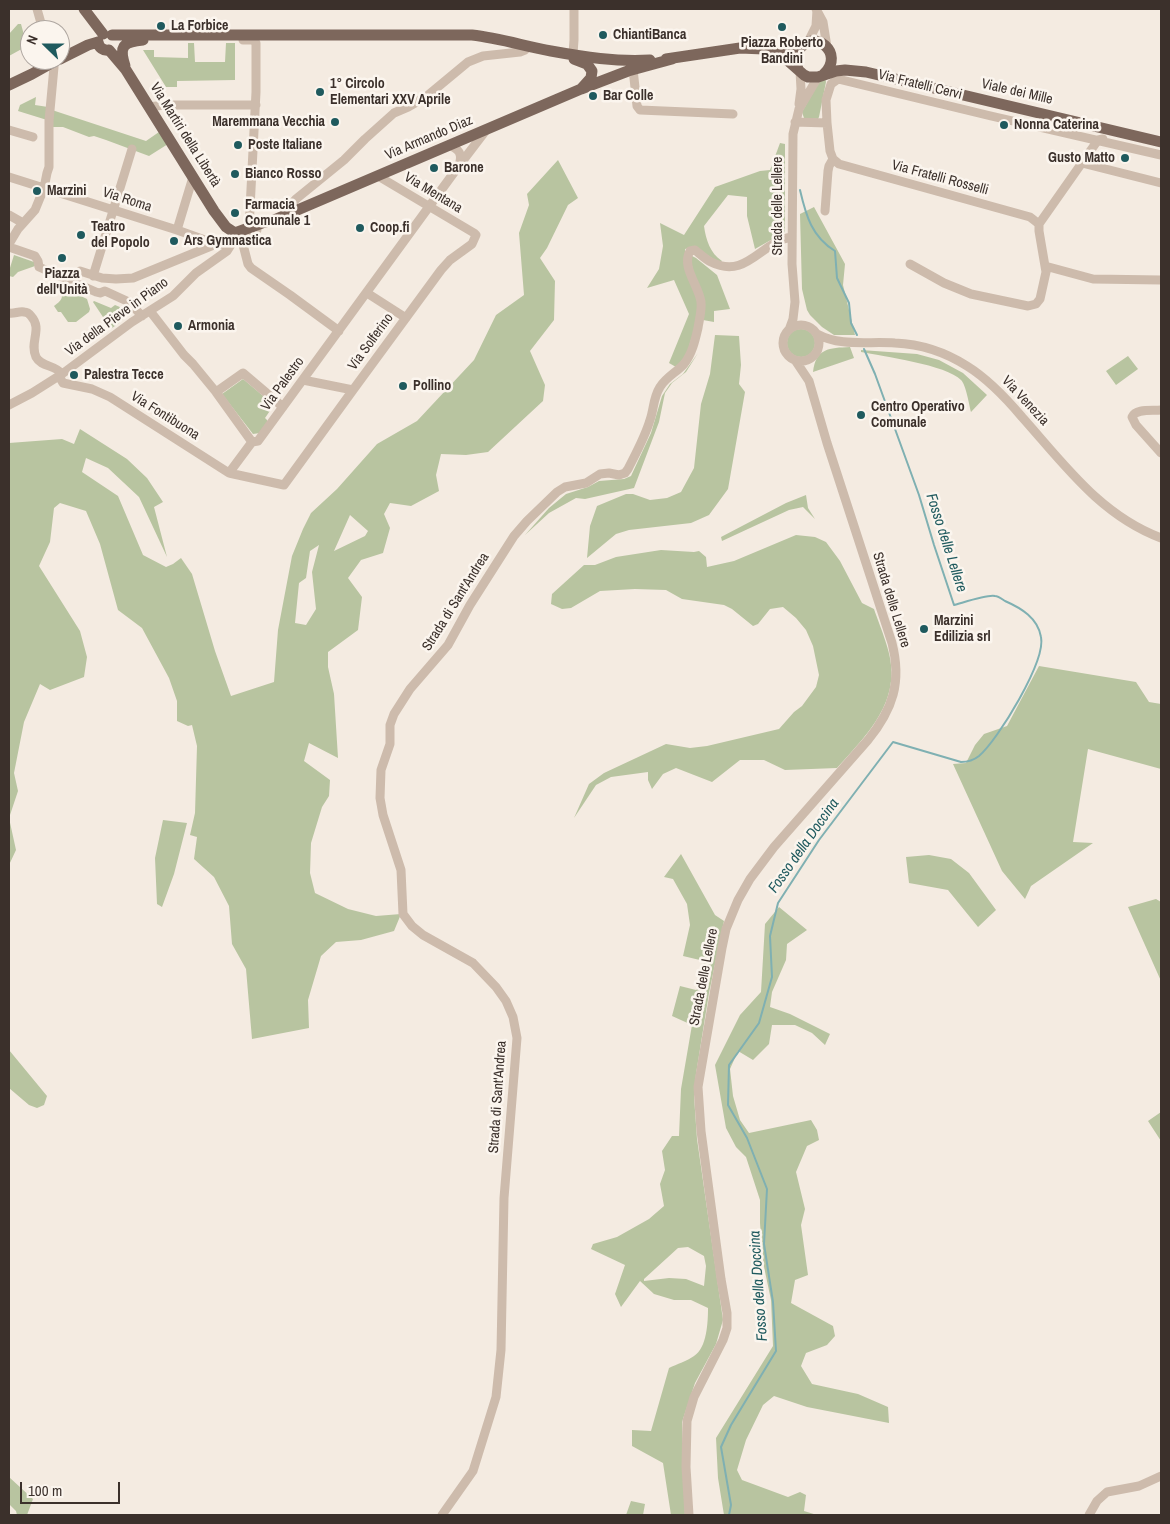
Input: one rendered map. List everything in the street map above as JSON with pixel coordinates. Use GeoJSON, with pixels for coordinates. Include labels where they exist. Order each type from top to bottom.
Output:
{"type":"FeatureCollection","features":[{"type":"Feature","properties":{"kind":"main road"},"geometry":{"type":"LineString","coordinates":[[86,12],[93,32],[100,39]]}},
{"type":"Feature","properties":{"kind":"main road"},"geometry":{"type":"LineString","coordinates":[[86,12],[100,39]]}},
{"type":"Feature","properties":{"kind":"main road"},"geometry":{"type":"LineString","coordinates":[[126,70],[122,56],[123,48],[126,44],[132,41],[164,35]]}},
{"type":"Feature","properties":{"kind":"main road"},"geometry":{"type":"LineString","coordinates":[[70,53],[100,39],[164,35],[472,36],[551,51],[580,61],[590,67],[592,73],[591,78],[581,89]]}},
{"type":"Feature","properties":{"kind":"main road","name":"Via Martiri della Libertà"},"geometry":{"type":"LineString","coordinates":[[100,39],[115,42],[114,47],[110,50],[126,70],[222,222],[238,240]]}},
{"type":"Feature","properties":{"kind":"main road","name":"Via Armando Diaz"},"geometry":{"type":"LineString","coordinates":[[551,51],[630,65],[740,48],[788,50],[818,42],[829,49]]}},
{"type":"Feature","properties":{"kind":"main road"},"geometry":{"type":"LineString","coordinates":[[799,70],[796,64],[796,54],[805,44]]}},
{"type":"Feature","properties":{"kind":"main road"},"geometry":{"type":"LineString","coordinates":[[821,76],[830,67],[832,62],[829,49]]}},
{"type":"Feature","properties":{"kind":"main road","name":"Viale dei Mille"},"geometry":{"type":"LineString","coordinates":[[829,49],[843,62],[866,72]]}},
{"type":"Feature","properties":{"kind":"main road","name":"Via Armando Diaz"},"geometry":{"type":"LineString","coordinates":[[769,50],[785,58],[808,77],[821,76]]}},
{"type":"Feature","properties":{"kind":"main road"},"geometry":{"type":"LineString","coordinates":[[607,60],[598,64],[598,73],[602,78],[609,78]]}},
{"type":"Feature","properties":{"kind":"main road","name":"Via Armando Diaz"},"geometry":{"type":"LineString","coordinates":[[238,240],[249,228],[290,214],[609,78],[630,65]]}},
{"type":"Feature","properties":{"kind":"main road"},"geometry":{"type":"LineString","coordinates":[[9,85],[39,70]]}},
{"type":"Feature","properties":{"kind":"main road","name":"Viale dei Mille"},"geometry":{"type":"LineString","coordinates":[[821,76],[845,70],[866,72],[1161,142]]}},
{"type":"Feature","properties":{"kind":"street"},"geometry":{"type":"LineString","coordinates":[[573,54],[574,9]]}},
{"type":"Feature","properties":{"kind":"street"},"geometry":{"type":"LineString","coordinates":[[805,44],[816,26],[816,10]]}},
{"type":"Feature","properties":{"kind":"street"},"geometry":{"type":"LineString","coordinates":[[816,10],[823,22],[829,49]]}},
{"type":"Feature","properties":{"kind":"street"},"geometry":{"type":"LineString","coordinates":[[211,35],[224,39],[253,40],[256,42],[256,105],[249,228]]}},
{"type":"Feature","properties":{"kind":"street"},"geometry":{"type":"LineString","coordinates":[[290,214],[290,206],[296,199],[344,160],[394,113],[427,96],[472,60],[483,56],[520,52],[528,46]]}},
{"type":"Feature","properties":{"kind":"street"},"geometry":{"type":"LineString","coordinates":[[630,65],[637,106],[640,110],[733,114]]}},
{"type":"Feature","properties":{"kind":"street"},"geometry":{"type":"LineString","coordinates":[[54,70],[49,121],[50,167],[35,210],[23,223],[9,245],[35,256],[39,267],[96,292],[105,291]]}},
{"type":"Feature","properties":{"kind":"street","name":"Strada delle Lellere"},"geometry":{"type":"LineString","coordinates":[[789,330],[793,319],[795,302],[792,276],[792,142],[799,110],[801,89],[799,70]]}},
{"type":"Feature","properties":{"kind":"street","name":"Strada delle Lellere"},"geometry":{"type":"LineString","coordinates":[[799,110],[821,76]]}},
{"type":"Feature","properties":{"kind":"street","name":"Via Fratelli Cervi"},"geometry":{"type":"LineString","coordinates":[[825,211],[828,171],[833,159],[827,123],[826,98],[831,84],[838,79],[1161,155]]}},
{"type":"Feature","properties":{"kind":"street"},"geometry":{"type":"LineString","coordinates":[[150,107],[162,105],[256,105]]}},
{"type":"Feature","properties":{"kind":"street"},"geometry":{"type":"LineString","coordinates":[[795,122],[827,123]]}},
{"type":"Feature","properties":{"kind":"street"},"geometry":{"type":"LineString","coordinates":[[1092,125],[1093,132],[1098,140]]}},
{"type":"Feature","properties":{"kind":"street","name":"Via Palestro"},"geometry":{"type":"LineString","coordinates":[[229,473],[252,442],[258,441],[487,129]]}},
{"type":"Feature","properties":{"kind":"street"},"geometry":{"type":"LineString","coordinates":[[910,264],[944,284],[971,294],[1032,306],[1036,304],[1040,299],[1046,275],[1039,224],[1098,140],[1106,138],[1111,130]]}},
{"type":"Feature","properties":{"kind":"street"},"geometry":{"type":"LineString","coordinates":[[9,131],[33,137]]}},
{"type":"Feature","properties":{"kind":"street"},"geometry":{"type":"LineString","coordinates":[[46,142],[45,168],[47,173]]}},
{"type":"Feature","properties":{"kind":"street"},"geometry":{"type":"LineString","coordinates":[[449,145],[457,148],[460,153],[461,158],[458,167]]}},
{"type":"Feature","properties":{"kind":"street"},"geometry":{"type":"LineString","coordinates":[[132,150],[114,210],[98,277],[105,291],[129,302],[146,313],[167,334],[216,392],[252,442]]}},
{"type":"Feature","properties":{"kind":"street","name":"Via Fratelli Rosselli"},"geometry":{"type":"LineString","coordinates":[[833,159],[839,164],[1034,218],[1039,224]]}},
{"type":"Feature","properties":{"kind":"street"},"geometry":{"type":"LineString","coordinates":[[1082,163],[1161,183]]}},
{"type":"Feature","properties":{"kind":"street","name":"Via Mentana"},"geometry":{"type":"LineString","coordinates":[[378,176],[474,234]]}},
{"type":"Feature","properties":{"kind":"street","name":"Via Roma"},"geometry":{"type":"LineString","coordinates":[[9,177],[221,245],[238,240],[274,220]]}},
{"type":"Feature","properties":{"kind":"street"},"geometry":{"type":"LineString","coordinates":[[177,230],[193,177]]}},
{"type":"Feature","properties":{"kind":"street"},"geometry":{"type":"LineString","coordinates":[[9,215],[23,223]]}},
{"type":"Feature","properties":{"kind":"street","name":"Via Solferino"},"geometry":{"type":"LineString","coordinates":[[303,380],[353,390],[445,265],[473,243],[476,237],[474,234]]}},
{"type":"Feature","properties":{"kind":"street","name":"Strada di Sant'Andrea"},"geometry":{"type":"LineString","coordinates":[[442,1515],[472,1471],[496,1397],[502,1350],[504,1198],[517,1038],[513,1017],[506,1001],[496,987],[473,963],[423,935],[412,926],[403,914],[401,870],[383,815],[380,798],[381,770],[390,744],[390,725],[394,714],[410,689],[448,645],[475,597],[514,536],[526,521],[557,492],[566,487],[586,483],[600,474],[619,475],[625,473],[628,469],[646,431],[651,418],[655,397],[660,387],[684,363],[694,343],[701,304],[689,268],[688,257],[690,251],[695,250],[713,263],[730,267],[751,260],[781,240],[792,237]]}},
{"type":"Feature","properties":{"kind":"street","name":"Via Roma"},"geometry":{"type":"LineString","coordinates":[[201,238],[238,240]]}},
{"type":"Feature","properties":{"kind":"street"},"geometry":{"type":"LineString","coordinates":[[238,240],[251,268],[339,331]]}},
{"type":"Feature","properties":{"kind":"street","name":"Via della Pieve in Piano"},"geometry":{"type":"LineString","coordinates":[[9,405],[61,378],[146,313],[173,296],[196,273],[221,256],[238,240]]}},
{"type":"Feature","properties":{"kind":"street"},"geometry":{"type":"LineString","coordinates":[[80,271],[98,277],[133,278],[216,244]]}},
{"type":"Feature","properties":{"kind":"street"},"geometry":{"type":"LineString","coordinates":[[1045,266],[1096,279],[1161,280]]}},
{"type":"Feature","properties":{"kind":"street","name":"Via Solferino"},"geometry":{"type":"LineString","coordinates":[[366,293],[406,318]]}},
{"type":"Feature","properties":{"kind":"street","name":"Strada delle Lellere"},"geometry":{"type":"LineString","coordinates":[[795,302],[802,319],[809,327]]}},
{"type":"Feature","properties":{"kind":"street","name":"Via della Pieve in Piano"},"geometry":{"type":"LineString","coordinates":[[9,313],[21,312],[29,314],[36,324],[34,347],[38,360],[59,370],[61,378]]}},
{"type":"Feature","properties":{"kind":"street"},"geometry":{"type":"LineString","coordinates":[[798,326],[809,327],[818,339],[815,353],[804,361],[795,360],[786,352],[784,347],[785,335],[789,330],[798,326]]}},
{"type":"Feature","properties":{"kind":"street","name":"Via Venezia"},"geometry":{"type":"LineString","coordinates":[[816,334],[828,340],[840,342],[894,342],[914,345],[943,354],[970,368],[998,391],[1070,473],[1096,498],[1122,519],[1161,538]]}},
{"type":"Feature","properties":{"kind":"street","name":"Via Venezia"},"geometry":{"type":"LineString","coordinates":[[815,353],[825,346],[840,342]]}},
{"type":"Feature","properties":{"kind":"street","name":"Strada delle Lellere"},"geometry":{"type":"LineString","coordinates":[[689,1515],[686,1466],[687,1421],[694,1397],[723,1340],[728,1313],[721,1279],[701,1132],[698,1086],[726,929],[745,886],[774,847],[878,727],[891,704],[896,681],[896,664],[892,643],[827,443],[809,381],[809,368],[815,353]]}},
{"type":"Feature","properties":{"kind":"street","name":"Strada delle Lellere"},"geometry":{"type":"LineString","coordinates":[[795,360],[809,381]]}},
{"type":"Feature","properties":{"kind":"street"},"geometry":{"type":"LineString","coordinates":[[216,392],[243,373],[283,407]]}},
{"type":"Feature","properties":{"kind":"street","name":"Via Fontibuona"},"geometry":{"type":"LineString","coordinates":[[61,378],[92,389],[110,398],[229,473]]}},
{"type":"Feature","properties":{"kind":"street"},"geometry":{"type":"LineString","coordinates":[[229,473],[284,485],[353,390]]}},
{"type":"Feature","properties":{"kind":"street"},"geometry":{"type":"LineString","coordinates":[[1161,410],[1136,412],[1132,414],[1132,417],[1136,425],[1161,453]]}},
{"type":"Feature","properties":{"kind":"street"},"geometry":{"type":"LineString","coordinates":[[1089,1515],[1097,1500],[1106,1492],[1139,1486],[1161,1476]]}},
{"type":"Feature","properties":{"kind":"green space"},"geometry":{"type":"Polygon","coordinates":[[[20,24],[20,50],[9,56],[9,34],[20,24]]]}},
{"type":"Feature","properties":{"kind":"green space"},"geometry":{"type":"Polygon","coordinates":[[[188,43],[194,43],[195,62],[225,62],[226,43],[235,43],[235,80],[177,81],[177,87],[166,87],[143,50],[154,50],[154,57],[188,58],[188,43]]]}},
{"type":"Feature","properties":{"kind":"green space"},"geometry":{"type":"Polygon","coordinates":[[[825,78],[826,82],[818,119],[804,118],[802,112],[819,82],[825,78]]]}},
{"type":"Feature","properties":{"kind":"green space"},"geometry":{"type":"Polygon","coordinates":[[[36,97],[35,105],[48,107],[47,120],[18,111],[20,105],[36,97]]]}},
{"type":"Feature","properties":{"kind":"green space"},"geometry":{"type":"Polygon","coordinates":[[[52,110],[146,141],[159,132],[168,144],[149,156],[94,136],[89,137],[63,127],[53,127],[52,110]]]}},
{"type":"Feature","properties":{"kind":"green space"},"geometry":{"type":"Polygon","coordinates":[[[780,143],[785,144],[785,232],[755,249],[747,216],[747,197],[728,195],[704,226],[709,246],[722,261],[720,264],[696,247],[685,249],[685,263],[699,305],[697,321],[686,356],[676,367],[669,363],[689,314],[674,280],[647,288],[659,269],[663,246],[660,223],[684,235],[715,187],[760,171],[770,170],[780,143]]]}},
{"type":"Feature","properties":{"kind":"green space"},"geometry":{"type":"Polygon","coordinates":[[[558,160],[578,198],[568,205],[547,248],[540,258],[555,281],[554,320],[530,351],[545,385],[543,401],[488,452],[466,455],[441,454],[436,475],[439,491],[411,506],[390,503],[384,514],[390,528],[383,553],[361,560],[348,578],[362,597],[358,630],[328,652],[328,667],[334,694],[338,758],[309,743],[304,761],[330,780],[329,796],[322,807],[311,843],[310,873],[315,893],[348,909],[376,916],[401,914],[394,931],[361,940],[336,942],[321,956],[308,1000],[309,1028],[252,1039],[246,969],[232,944],[229,906],[214,877],[194,859],[197,837],[190,835],[195,813],[197,746],[192,725],[188,726],[177,721],[177,701],[169,678],[142,628],[118,610],[100,544],[86,511],[60,503],[54,508],[50,542],[39,566],[80,631],[87,657],[84,677],[50,690],[40,684],[24,722],[14,773],[18,791],[9,818],[9,443],[62,439],[74,444],[80,429],[127,459],[147,478],[163,502],[154,507],[167,557],[139,497],[108,468],[86,458],[82,472],[118,496],[143,555],[166,567],[181,558],[192,574],[215,651],[231,696],[274,682],[278,630],[292,556],[311,513],[337,489],[377,444],[417,421],[474,360],[496,315],[524,295],[519,233],[529,205],[527,194],[558,160]],[[350,515],[334,551],[365,536],[368,531],[350,515]],[[319,545],[310,551],[306,578],[299,583],[295,623],[306,625],[316,609],[312,572],[319,545]]]}},
{"type":"Feature","properties":{"kind":"green space"},"geometry":{"type":"Polygon","coordinates":[[[814,207],[845,264],[843,285],[855,335],[834,335],[822,327],[807,310],[802,289],[800,214],[814,207]]]}},
{"type":"Feature","properties":{"kind":"green space"},"geometry":{"type":"Polygon","coordinates":[[[14,255],[34,262],[35,266],[18,272],[13,277],[9,276],[14,255]]]}},
{"type":"Feature","properties":{"kind":"green space"},"geometry":{"type":"Polygon","coordinates":[[[692,256],[717,275],[730,309],[714,311],[714,322],[703,320],[691,261],[692,256]]]}},
{"type":"Feature","properties":{"kind":"green space"},"geometry":{"type":"Polygon","coordinates":[[[58,285],[87,299],[89,312],[76,322],[68,322],[54,306],[62,297],[58,285]]]}},
{"type":"Feature","properties":{"kind":"green space"},"geometry":{"type":"Polygon","coordinates":[[[94,301],[111,308],[115,305],[127,310],[125,316],[122,321],[111,329],[94,301]]]}},
{"type":"Feature","properties":{"kind":"green space"},"geometry":{"type":"Polygon","coordinates":[[[801,329],[811,333],[815,343],[811,353],[801,357],[791,353],[787,343],[791,333],[801,329]]]}},
{"type":"Feature","properties":{"kind":"green space"},"geometry":{"type":"Polygon","coordinates":[[[715,335],[739,336],[741,365],[739,384],[745,392],[728,489],[709,515],[691,523],[629,530],[616,534],[587,558],[590,526],[597,506],[626,494],[633,494],[650,500],[667,498],[681,492],[694,468],[701,404],[710,374],[715,335]]]}},
{"type":"Feature","properties":{"kind":"green space"},"geometry":{"type":"Polygon","coordinates":[[[850,347],[854,358],[813,372],[820,354],[830,349],[850,347]]]}},
{"type":"Feature","properties":{"kind":"green space"},"geometry":{"type":"Polygon","coordinates":[[[861,350],[917,354],[939,360],[963,373],[987,395],[971,412],[963,382],[954,375],[929,366],[861,352],[861,350]]]}},
{"type":"Feature","properties":{"kind":"green space"},"geometry":{"type":"Polygon","coordinates":[[[698,353],[686,372],[672,383],[665,393],[659,422],[634,488],[585,499],[576,498],[549,513],[525,535],[549,508],[566,494],[588,487],[599,481],[624,479],[631,476],[651,433],[662,396],[670,384],[683,374],[698,353]]]}},
{"type":"Feature","properties":{"kind":"green space"},"geometry":{"type":"Polygon","coordinates":[[[1128,356],[1138,369],[1116,385],[1106,371],[1128,356]]]}},
{"type":"Feature","properties":{"kind":"green space"},"geometry":{"type":"Polygon","coordinates":[[[243,379],[274,405],[265,418],[267,423],[260,433],[253,434],[222,394],[243,379]]]}},
{"type":"Feature","properties":{"kind":"green space"},"geometry":{"type":"Polygon","coordinates":[[[806,495],[808,508],[815,519],[803,507],[789,510],[722,541],[721,537],[786,503],[806,495]]]}},
{"type":"Feature","properties":{"kind":"green space"},"geometry":{"type":"Polygon","coordinates":[[[796,535],[815,537],[826,542],[840,561],[862,603],[874,609],[884,637],[889,652],[891,680],[883,708],[867,734],[837,768],[785,770],[764,760],[740,760],[712,782],[676,768],[663,774],[652,789],[648,780],[648,772],[611,777],[596,785],[574,818],[589,784],[604,773],[666,744],[690,748],[707,746],[779,729],[802,706],[816,687],[819,675],[813,646],[806,630],[783,607],[770,609],[758,624],[753,626],[724,605],[682,599],[666,590],[600,591],[571,608],[562,609],[551,604],[552,594],[584,565],[595,565],[616,557],[661,550],[699,551],[706,557],[707,567],[734,561],[796,535]]]}},
{"type":"Feature","properties":{"kind":"green space"},"geometry":{"type":"Polygon","coordinates":[[[1039,666],[1136,682],[1149,702],[1161,704],[1161,769],[1088,749],[1073,842],[1093,843],[1031,886],[1025,899],[1002,871],[953,764],[966,763],[975,745],[984,734],[1007,726],[1039,666]]]}},
{"type":"Feature","properties":{"kind":"green space"},"geometry":{"type":"Polygon","coordinates":[[[9,818],[16,850],[9,865],[9,818]]]}},
{"type":"Feature","properties":{"kind":"green space"},"geometry":{"type":"Polygon","coordinates":[[[163,820],[187,823],[174,874],[162,907],[157,904],[155,858],[163,820]]]}},
{"type":"Feature","properties":{"kind":"green space"},"geometry":{"type":"Polygon","coordinates":[[[681,854],[715,915],[724,921],[709,993],[694,1096],[697,1139],[723,1320],[716,1344],[695,1383],[682,1422],[685,1515],[671,1515],[663,1463],[632,1446],[632,1430],[651,1431],[669,1368],[691,1358],[702,1347],[706,1334],[708,1308],[691,1300],[674,1300],[654,1294],[640,1281],[621,1307],[615,1294],[625,1265],[591,1249],[593,1244],[617,1237],[649,1219],[664,1206],[660,1184],[665,1170],[662,1151],[672,1136],[679,1136],[681,1089],[692,1025],[672,1016],[680,986],[696,990],[701,987],[704,961],[683,956],[690,925],[687,904],[673,879],[664,877],[681,854]],[[688,1247],[678,1248],[644,1281],[669,1278],[686,1279],[704,1286],[706,1266],[704,1256],[688,1247]]]}},
{"type":"Feature","properties":{"kind":"green space"},"geometry":{"type":"Polygon","coordinates":[[[929,855],[951,859],[969,873],[996,910],[978,927],[948,890],[909,883],[906,857],[929,855]]]}},
{"type":"Feature","properties":{"kind":"green space"},"geometry":{"type":"Polygon","coordinates":[[[1156,899],[1161,902],[1161,981],[1128,907],[1156,899]]]}},
{"type":"Feature","properties":{"kind":"green space"},"geometry":{"type":"Polygon","coordinates":[[[779,907],[807,930],[787,944],[786,960],[772,992],[770,1007],[790,1014],[830,1034],[825,1045],[812,1033],[795,1025],[772,1025],[769,1044],[753,1060],[738,1051],[730,1069],[733,1096],[740,1120],[749,1133],[811,1120],[817,1130],[819,1140],[807,1146],[796,1172],[805,1209],[801,1225],[808,1275],[795,1280],[791,1303],[833,1326],[835,1336],[827,1345],[806,1353],[801,1366],[812,1384],[858,1394],[888,1407],[889,1423],[807,1407],[774,1396],[763,1405],[746,1440],[737,1470],[742,1480],[788,1497],[800,1492],[806,1495],[804,1511],[817,1515],[724,1515],[718,1478],[716,1438],[773,1346],[771,1300],[763,1262],[760,1200],[746,1157],[736,1147],[726,1128],[715,1065],[740,1015],[761,992],[765,924],[779,907]]]}},
{"type":"Feature","properties":{"kind":"green space"},"geometry":{"type":"Polygon","coordinates":[[[9,1050],[47,1096],[44,1105],[37,1108],[29,1105],[9,1088],[9,1050]]]}},
{"type":"Feature","properties":{"kind":"green space"},"geometry":{"type":"Polygon","coordinates":[[[1161,1112],[1161,1141],[1148,1121],[1161,1112]]]}},
{"type":"Feature","properties":{"kind":"green space"},"geometry":{"type":"Polygon","coordinates":[[[9,1477],[33,1499],[27,1515],[17,1515],[16,1511],[9,1504],[9,1477]]]}},
{"type":"Feature","properties":{"kind":"green space"},"geometry":{"type":"Polygon","coordinates":[[[631,1501],[645,1504],[643,1515],[626,1515],[631,1501]]]}},
{"type":"Feature","properties":{"kind":"waterway","name":"Fosso delle Lellere"},"geometry":{"type":"LineString","coordinates":[[800,190],[805,209],[815,232],[835,251],[837,278],[849,303],[851,323],[857,335]]}},
{"type":"Feature","properties":{"kind":"waterway","name":"Fosso della Doccina"},"geometry":{"type":"LineString","coordinates":[[729,1515],[731,1505],[721,1447],[731,1425],[776,1351],[773,1302],[764,1244],[767,1189],[747,1138],[728,1105],[729,1065],[759,1023],[772,977],[770,936],[778,903],[819,840],[893,742],[961,762],[977,757],[997,734],[1019,700],[1029,681],[1041,648],[1041,637],[1033,619],[1023,610],[999,597],[987,596],[954,605],[919,495],[864,349]]}},
{"type":"Feature","properties":{"kind":"place","name":"La Forbice"},"geometry":{"type":"Point","coordinates":[161,26]}},
{"type":"Feature","properties":{"kind":"place","name":"Piazza Roberto Bandini"},"geometry":{"type":"Point","coordinates":[782,27]}},
{"type":"Feature","properties":{"kind":"place","name":"ChiantiBanca"},"geometry":{"type":"Point","coordinates":[603,35]}},
{"type":"Feature","properties":{"kind":"place","name":"1° Circolo Elementari XXV Aprile"},"geometry":{"type":"Point","coordinates":[320,92]}},
{"type":"Feature","properties":{"kind":"place","name":"Bar Colle"},"geometry":{"type":"Point","coordinates":[593,96]}},
{"type":"Feature","properties":{"kind":"place","name":"Maremmana Vecchia"},"geometry":{"type":"Point","coordinates":[335,122]}},
{"type":"Feature","properties":{"kind":"place","name":"Nonna Caterina"},"geometry":{"type":"Point","coordinates":[1004,125]}},
{"type":"Feature","properties":{"kind":"place","name":"Poste Italiane"},"geometry":{"type":"Point","coordinates":[238,145]}},
{"type":"Feature","properties":{"kind":"place","name":"Gusto Matto"},"geometry":{"type":"Point","coordinates":[1125,158]}},
{"type":"Feature","properties":{"kind":"place","name":"Barone"},"geometry":{"type":"Point","coordinates":[434,168]}},
{"type":"Feature","properties":{"kind":"place","name":"Bianco Rosso"},"geometry":{"type":"Point","coordinates":[235,174]}},
{"type":"Feature","properties":{"kind":"place","name":"Marzini"},"geometry":{"type":"Point","coordinates":[37,191]}},
{"type":"Feature","properties":{"kind":"place","name":"Farmacia Comunale 1"},"geometry":{"type":"Point","coordinates":[235,213]}},
{"type":"Feature","properties":{"kind":"place","name":"Coop.fi"},"geometry":{"type":"Point","coordinates":[360,228]}},
{"type":"Feature","properties":{"kind":"place","name":"Teatro del Popolo"},"geometry":{"type":"Point","coordinates":[81,235]}},
{"type":"Feature","properties":{"kind":"place","name":"Ars Gymnastica"},"geometry":{"type":"Point","coordinates":[174,241]}},
{"type":"Feature","properties":{"kind":"place","name":"Piazza dell'Unità"},"geometry":{"type":"Point","coordinates":[62,258]}},
{"type":"Feature","properties":{"kind":"place","name":"Armonia"},"geometry":{"type":"Point","coordinates":[178,326]}},
{"type":"Feature","properties":{"kind":"place","name":"Palestra Tecce"},"geometry":{"type":"Point","coordinates":[74,375]}},
{"type":"Feature","properties":{"kind":"place","name":"Pollino"},"geometry":{"type":"Point","coordinates":[403,386]}},
{"type":"Feature","properties":{"kind":"place","name":"Centro Operativo Comunale"},"geometry":{"type":"Point","coordinates":[861,415]}},
{"type":"Feature","properties":{"kind":"place","name":"Marzini Edilizia srl"},"geometry":{"type":"Point","coordinates":[924,629]}}]}
